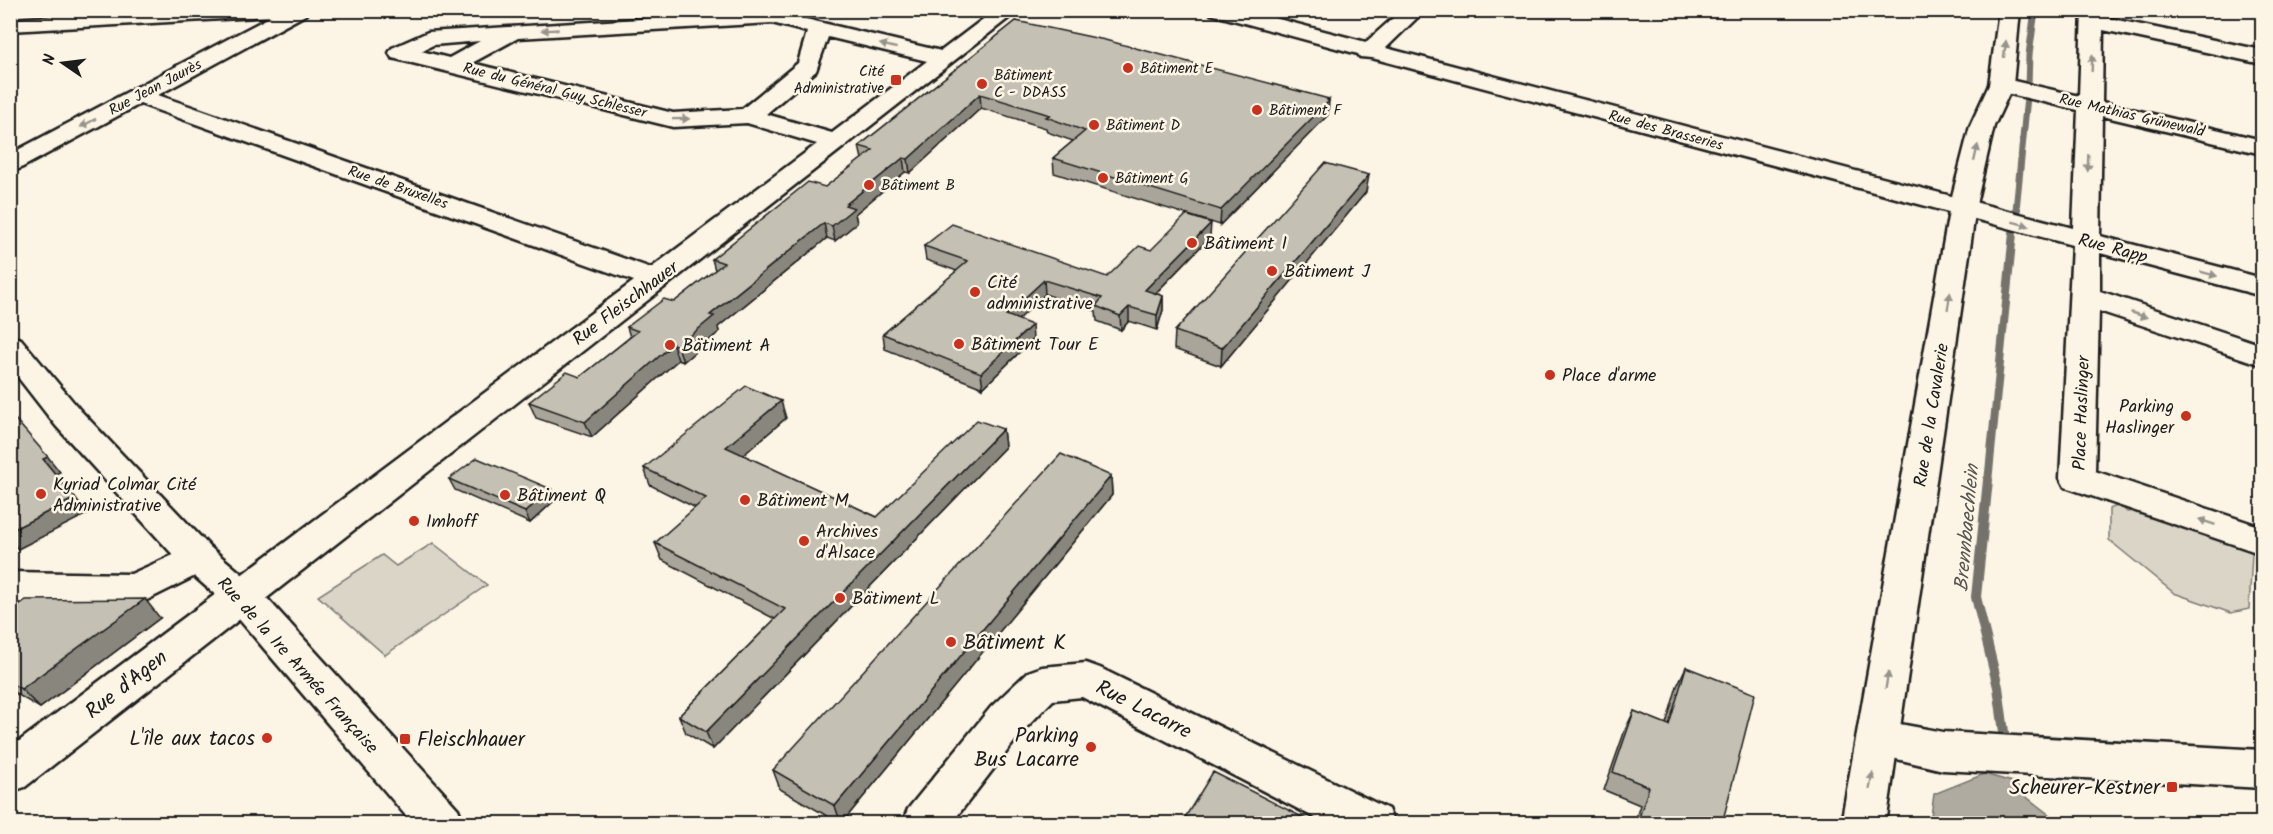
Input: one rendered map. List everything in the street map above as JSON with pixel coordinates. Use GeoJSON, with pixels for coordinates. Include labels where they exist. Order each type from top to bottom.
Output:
{"type":"FeatureCollection","features":[{"type":"Feature","properties":{"kind":"street"},"geometry":{"type":"LineString","coordinates":[[10,13],[60,10]]}},
{"type":"Feature","properties":{"kind":"street"},"geometry":{"type":"LineString","coordinates":[[10,25],[274,10]]}},
{"type":"Feature","properties":{"kind":"street","name":"Rue Jean Jaurès"},"geometry":{"type":"LineString","coordinates":[[10,164],[300,10]]}},
{"type":"Feature","properties":{"kind":"street","name":"Rue Fleischhauer"},"geometry":{"type":"LineString","coordinates":[[241,595],[1009,10]]}},
{"type":"Feature","properties":{"kind":"street","name":"Rue des Brasseries"},"geometry":{"type":"LineString","coordinates":[[1218,10],[1964,210]]}},
{"type":"Feature","properties":{"kind":"street"},"geometry":{"type":"LineString","coordinates":[[1368,52],[1414,10]]}},
{"type":"Feature","properties":{"kind":"street","name":"Rue de la Cavalerie"},"geometry":{"type":"LineString","coordinates":[[1863,824],[1964,200],[1982,126],[2001,85],[2010,10]]}},
{"type":"Feature","properties":{"kind":"street"},"geometry":{"type":"LineString","coordinates":[[2093,16],[2262,57]]}},
{"type":"Feature","properties":{"kind":"street","name":"Place Haslinger"},"geometry":{"type":"LineString","coordinates":[[2093,16],[2083,377],[2077,478],[2262,541]]}},
{"type":"Feature","properties":{"kind":"street","name":"Rue du Général Guy Schlesser"},"geometry":{"type":"LineString","coordinates":[[452,65],[513,32],[772,17],[945,59]]}},
{"type":"Feature","properties":{"kind":"street"},"geometry":{"type":"LineString","coordinates":[[748,116],[808,66],[819,29]]}},
{"type":"Feature","properties":{"kind":"street"},"geometry":{"type":"LineString","coordinates":[[452,65],[400,53],[428,39],[513,32]]}},
{"type":"Feature","properties":{"kind":"street","name":"Rue du Général Guy Schlesser"},"geometry":{"type":"LineString","coordinates":[[452,65],[674,120],[748,116],[836,142]]}},
{"type":"Feature","properties":{"kind":"street","name":"Rue Mathias Grünewald"},"geometry":{"type":"LineString","coordinates":[[2001,85],[2262,147]]}},
{"type":"Feature","properties":{"kind":"street","name":"Rue de Bruxelles"},"geometry":{"type":"LineString","coordinates":[[139,96],[656,279]]}},
{"type":"Feature","properties":{"kind":"street","name":"Rue Rapp"},"geometry":{"type":"LineString","coordinates":[[1964,210],[2262,287]]}},
{"type":"Feature","properties":{"kind":"street"},"geometry":{"type":"LineString","coordinates":[[2084,296],[2262,355]]}},
{"type":"Feature","properties":{"kind":"street","name":"Rue de la 1re Armée Française"},"geometry":{"type":"LineString","coordinates":[[10,346],[68,418],[198,558],[241,595],[442,824]]}},
{"type":"Feature","properties":{"kind":"street"},"geometry":{"type":"LineString","coordinates":[[10,587],[136,589],[198,558]]}},
{"type":"Feature","properties":{"kind":"street","name":"Rue d'Agen"},"geometry":{"type":"LineString","coordinates":[[10,773],[241,595]]}},
{"type":"Feature","properties":{"kind":"street","name":"Rue Lacarre"},"geometry":{"type":"LineString","coordinates":[[924,824],[1006,720],[1042,684],[1086,680],[1372,824]]}},
{"type":"Feature","properties":{"kind":"street"},"geometry":{"type":"LineString","coordinates":[[1878,738],[1943,750],[2262,769]]}},
{"type":"Feature","properties":{"kind":"shaded area"},"geometry":{"type":"Polygon","coordinates":[[[2120,505],[2127,512],[2134,511],[2241,544],[2252,553],[2249,609],[2231,613],[2174,593],[2109,540],[2109,509],[2120,505]]]}},
{"type":"Feature","properties":{"kind":"shaded area"},"geometry":{"type":"Polygon","coordinates":[[[433,543],[487,585],[385,655],[318,596],[382,555],[396,566],[433,543]]]}},
{"type":"Feature","properties":{"kind":"shaded area"},"geometry":{"type":"Polygon","coordinates":[[[1984,774],[2016,783],[2020,792],[2060,823],[1930,823],[1934,794],[1984,774]]]}},
{"type":"Feature","properties":{"kind":"building"},"geometry":{"type":"Polygon","coordinates":[[[1016,21],[1105,40],[1329,99],[1327,100],[1329,101],[1221,210],[1053,158],[1085,131],[1046,117],[1050,115],[980,94],[908,159],[903,158],[845,205],[854,208],[832,226],[824,223],[710,315],[714,316],[678,346],[673,344],[585,422],[529,402],[567,372],[580,377],[638,331],[627,327],[664,299],[674,302],[724,263],[712,259],[808,182],[825,187],[873,150],[859,146],[1016,21]]]}},
{"type":"Feature","properties":{"kind":"building","name":"Bâtiment J"},"geometry":{"type":"Polygon","coordinates":[[[1325,163],[1369,175],[1222,348],[1175,331],[1325,163]]]}},
{"type":"Feature","properties":{"kind":"building"},"geometry":{"type":"Polygon","coordinates":[[[1186,215],[1211,223],[1145,290],[1163,296],[1157,315],[1129,307],[1120,316],[1096,306],[1102,298],[1044,280],[1006,315],[1032,325],[981,373],[883,334],[968,261],[924,246],[952,224],[1107,277],[1139,246],[1151,250],[1186,215]]]}},
{"type":"Feature","properties":{"kind":"building"},"geometry":{"type":"Polygon","coordinates":[[[746,386],[781,401],[726,447],[877,517],[977,420],[1003,429],[706,732],[679,716],[785,609],[655,543],[706,498],[644,468],[746,386]]]}},
{"type":"Feature","properties":{"kind":"building","name":"Kyriad Colmar Cité Administrative"},"geometry":{"type":"Polygon","coordinates":[[[15,419],[48,457],[43,459],[75,498],[10,531],[10,421],[15,419]]]}},
{"type":"Feature","properties":{"kind":"building","name":"Bâtiment K"},"geometry":{"type":"Polygon","coordinates":[[[1061,454],[1111,476],[835,806],[773,770],[1061,454]]]}},
{"type":"Feature","properties":{"kind":"building","name":"Bâtiment Q"},"geometry":{"type":"Polygon","coordinates":[[[477,458],[551,489],[525,512],[449,479],[477,458]]]}},
{"type":"Feature","properties":{"kind":"building"},"geometry":{"type":"Polygon","coordinates":[[[145,599],[21,689],[10,683],[10,611],[26,600],[145,599]]]}},
{"type":"Feature","properties":{"kind":"building"},"geometry":{"type":"Polygon","coordinates":[[[1686,667],[1755,694],[1722,824],[1637,824],[1649,787],[1613,772],[1634,711],[1669,725],[1686,667]]]}},
{"type":"Feature","properties":{"kind":"building"},"geometry":{"type":"Polygon","coordinates":[[[1213,772],[1316,824],[1181,824],[1213,772]]]}},
{"type":"Feature","properties":{"kind":"waterway","name":"Brennbaechlein"},"geometry":{"type":"LineString","coordinates":[[2028,86],[2029,55],[2035,10]]}},
{"type":"Feature","properties":{"kind":"waterway","name":"Brennbaechlein"},"geometry":{"type":"LineString","coordinates":[[2016,210],[2027,97]]}},
{"type":"Feature","properties":{"kind":"waterway","name":"Brennbaechlein"},"geometry":{"type":"LineString","coordinates":[[2016,214],[2017,209]]}},
{"type":"Feature","properties":{"kind":"waterway","name":"Brennbaechlein"},"geometry":{"type":"LineString","coordinates":[[1988,482],[2013,233]]}},
{"type":"Feature","properties":{"kind":"waterway","name":"Brennbaechlein"},"geometry":{"type":"LineString","coordinates":[[1988,480],[1976,597],[1998,687],[2006,747]]}},
{"type":"Feature","properties":{"kind":"place","name":"Bâtiment E"},"geometry":{"type":"Point","coordinates":[1128,68]}},
{"type":"Feature","properties":{"kind":"place","name":"Cité Administrative"},"geometry":{"type":"Point","coordinates":[896,80]}},
{"type":"Feature","properties":{"kind":"place","name":"Bâtiment C - DDASS"},"geometry":{"type":"Point","coordinates":[982,84]}},
{"type":"Feature","properties":{"kind":"place","name":"Bâtiment F"},"geometry":{"type":"Point","coordinates":[1257,110]}},
{"type":"Feature","properties":{"kind":"place","name":"Bâtiment D"},"geometry":{"type":"Point","coordinates":[1094,125]}},
{"type":"Feature","properties":{"kind":"place","name":"Bâtiment G"},"geometry":{"type":"Point","coordinates":[1103,178]}},
{"type":"Feature","properties":{"kind":"place","name":"Bâtiment B"},"geometry":{"type":"Point","coordinates":[869,185]}},
{"type":"Feature","properties":{"kind":"place","name":"Bâtiment I"},"geometry":{"type":"Point","coordinates":[1192,243]}},
{"type":"Feature","properties":{"kind":"place","name":"Bâtiment J"},"geometry":{"type":"Point","coordinates":[1272,271]}},
{"type":"Feature","properties":{"kind":"place","name":"Cité administrative"},"geometry":{"type":"Point","coordinates":[975,292]}},
{"type":"Feature","properties":{"kind":"place","name":"Bâtiment Tour E"},"geometry":{"type":"Point","coordinates":[959,344]}},
{"type":"Feature","properties":{"kind":"place","name":"Bätiment A"},"geometry":{"type":"Point","coordinates":[670,345]}},
{"type":"Feature","properties":{"kind":"place","name":"Place d'arme"},"geometry":{"type":"Point","coordinates":[1550,375]}},
{"type":"Feature","properties":{"kind":"place","name":"Parking Haslinger"},"geometry":{"type":"Point","coordinates":[2186,416]}},
{"type":"Feature","properties":{"kind":"place","name":"Kyriad Colmar Cité Administrative"},"geometry":{"type":"Point","coordinates":[41,494]}},
{"type":"Feature","properties":{"kind":"place","name":"Bâtiment Q"},"geometry":{"type":"Point","coordinates":[505,495]}},
{"type":"Feature","properties":{"kind":"place","name":"Bâtiment M"},"geometry":{"type":"Point","coordinates":[745,500]}},
{"type":"Feature","properties":{"kind":"place","name":"Imhoff"},"geometry":{"type":"Point","coordinates":[414,521]}},
{"type":"Feature","properties":{"kind":"place","name":"Archives d'Alsace"},"geometry":{"type":"Point","coordinates":[804,541]}},
{"type":"Feature","properties":{"kind":"place","name":"Bätiment L"},"geometry":{"type":"Point","coordinates":[840,598]}},
{"type":"Feature","properties":{"kind":"place","name":"Bâtiment K"},"geometry":{"type":"Point","coordinates":[951,642]}},
{"type":"Feature","properties":{"kind":"place","name":"L'île aux tacos"},"geometry":{"type":"Point","coordinates":[267,738]}},
{"type":"Feature","properties":{"kind":"place","name":"Fleischhauer"},"geometry":{"type":"Point","coordinates":[405,739]}},
{"type":"Feature","properties":{"kind":"place","name":"Parking Bus Lacarre"},"geometry":{"type":"Point","coordinates":[1091,747]}},
{"type":"Feature","properties":{"kind":"place","name":"Scheurer-Kestner"},"geometry":{"type":"Point","coordinates":[2172,787]}}]}
